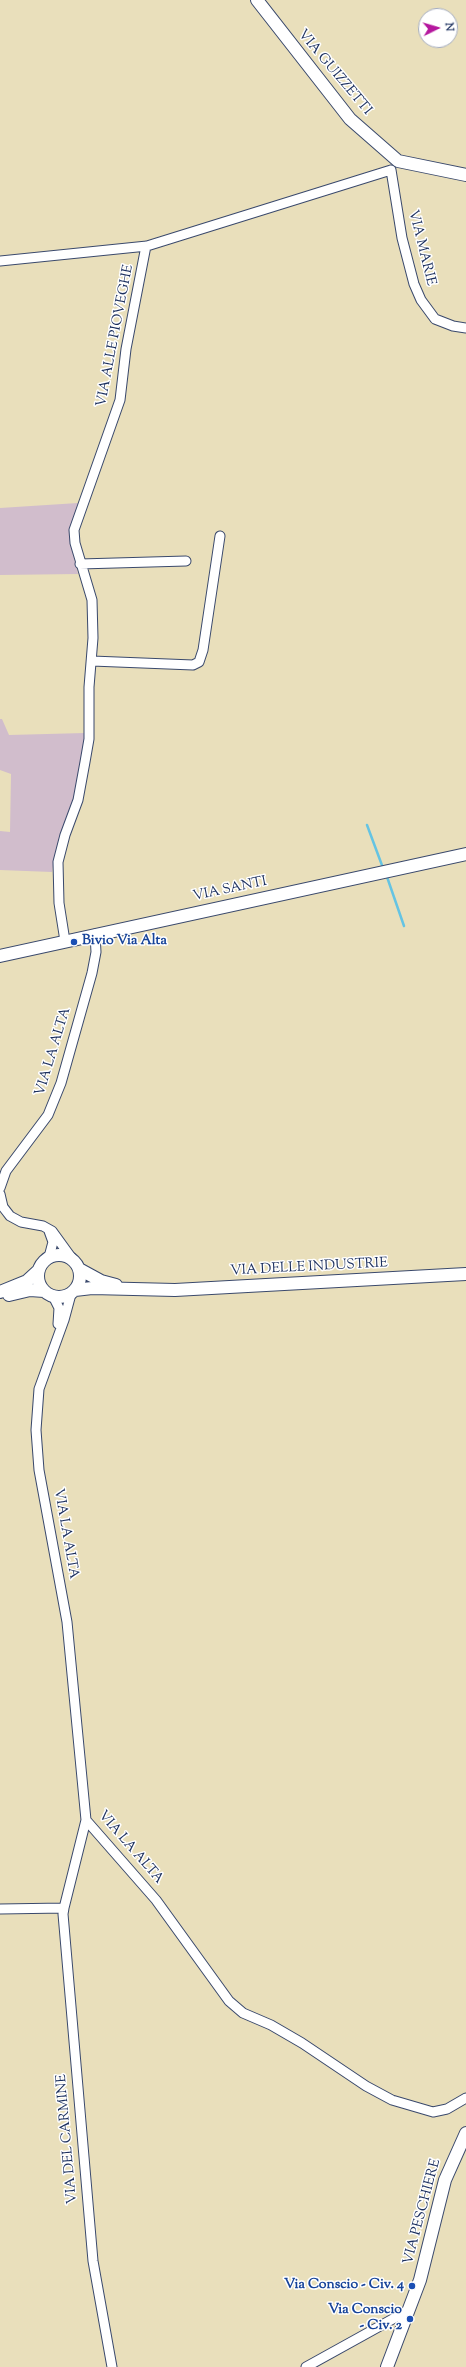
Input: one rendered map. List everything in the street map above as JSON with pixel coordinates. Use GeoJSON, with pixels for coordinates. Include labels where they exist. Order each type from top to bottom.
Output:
{"type":"FeatureCollection","features":[{"type":"Feature","properties":{"kind":"street","name":"VIA GUIZZETTI"},"geometry":{"type":"LineString","coordinates":[[257,0],[350,119],[394,165],[466,175]]}},
{"type":"Feature","properties":{"kind":"street"},"geometry":{"type":"LineString","coordinates":[[0,261],[146,246],[394,165]]}},
{"type":"Feature","properties":{"kind":"street","name":"VIA MARIE"},"geometry":{"type":"LineString","coordinates":[[394,165],[402,238],[414,284],[421,300],[435,319],[453,326],[466,328]]}},
{"type":"Feature","properties":{"kind":"street","name":"VIA ALLE PIOVEGHE"},"geometry":{"type":"LineString","coordinates":[[65,941],[59,897],[58,862],[65,835],[78,800],[85,762],[89,738],[92,661],[92,600],[80,564],[75,543],[76,523],[120,400],[126,349],[146,246]]}},
{"type":"Feature","properties":{"kind":"street"},"geometry":{"type":"LineString","coordinates":[[92,661],[193,664],[199,662],[203,650],[220,536]]}},
{"type":"Feature","properties":{"kind":"street"},"geometry":{"type":"LineString","coordinates":[[80,564],[186,561]]}},
{"type":"Feature","properties":{"kind":"street","name":"VIA SANTI"},"geometry":{"type":"LineString","coordinates":[[0,956],[466,854]]}},
{"type":"Feature","properties":{"kind":"street","name":"VIA LA ALTA"},"geometry":{"type":"LineString","coordinates":[[0,1188],[6,1171],[48,1114],[61,1083],[92,973],[96,952],[96,934]]}},
{"type":"Feature","properties":{"kind":"street"},"geometry":{"type":"LineString","coordinates":[[0,1194],[3,1207],[11,1217],[21,1222],[47,1228],[55,1234],[76,1264],[79,1283],[73,1292],[51,1353]]}},
{"type":"Feature","properties":{"kind":"street"},"geometry":{"type":"LineString","coordinates":[[0,1292],[27,1281],[50,1257],[53,1242],[47,1228]]}},
{"type":"Feature","properties":{"kind":"street"},"geometry":{"type":"LineString","coordinates":[[50,1257],[62,1255],[76,1264]]}},
{"type":"Feature","properties":{"kind":"street","name":"VIA DELLE INDUSTRIE"},"geometry":{"type":"LineString","coordinates":[[76,1264],[114,1284],[153,1290]]}},
{"type":"Feature","properties":{"kind":"street"},"geometry":{"type":"LineString","coordinates":[[39,1270],[39,1281],[58,1305],[60,1317],[51,1353]]}},
{"type":"Feature","properties":{"kind":"street","name":"VIA DELLE INDUSTRIE"},"geometry":{"type":"LineString","coordinates":[[73,1292],[92,1288],[153,1290],[466,1274]]}},
{"type":"Feature","properties":{"kind":"street"},"geometry":{"type":"LineString","coordinates":[[0,1298],[30,1290],[59,1297],[73,1292]]}},
{"type":"Feature","properties":{"kind":"street","name":"VIA LA ALTA"},"geometry":{"type":"LineString","coordinates":[[51,1353],[39,1389],[36,1430],[40,1470],[67,1622],[86,1820],[156,1900],[229,2001],[243,2013],[271,2025],[302,2042],[366,2086],[392,2100],[434,2112],[447,2109],[466,2098]]}},
{"type":"Feature","properties":{"kind":"street","name":"VIA DEL CARMINE"},"geometry":{"type":"LineString","coordinates":[[86,1820],[63,1914],[93,2261],[112,2367]]}},
{"type":"Feature","properties":{"kind":"street"},"geometry":{"type":"LineString","coordinates":[[0,1909],[64,1908]]}},
{"type":"Feature","properties":{"kind":"street","name":"VIA PESCHIERE"},"geometry":{"type":"LineString","coordinates":[[387,2367],[420,2280],[445,2180],[466,2133]]}},
{"type":"Feature","properties":{"kind":"street"},"geometry":{"type":"LineString","coordinates":[[306,2367],[409,2310]]}},
{"type":"Feature","properties":{"kind":"shaded area"},"geometry":{"type":"Polygon","coordinates":[[[78,503],[70,529],[72,550],[78,574],[0,575],[0,508],[78,503]]]}},
{"type":"Feature","properties":{"kind":"shaded area"},"geometry":{"type":"Polygon","coordinates":[[[0,719],[2,719],[9,735],[85,733],[79,781],[55,854],[52,872],[0,870],[0,831],[10,832],[11,774],[0,770],[0,719]]]}},
{"type":"Feature","properties":{"kind":"waterway"},"geometry":{"type":"LineString","coordinates":[[367,825],[383,868]]}},
{"type":"Feature","properties":{"kind":"waterway"},"geometry":{"type":"LineString","coordinates":[[386,874],[404,926]]}},
{"type":"Feature","properties":{"kind":"place","name":"Bivio Via Alta"},"geometry":{"type":"Point","coordinates":[74,942]}},
{"type":"Feature","properties":{"kind":"place","name":"Via Conscio - Civ. 4"},"geometry":{"type":"Point","coordinates":[412,2286]}},
{"type":"Feature","properties":{"kind":"place","name":"Via Conscio - Civ. 2"},"geometry":{"type":"Point","coordinates":[410,2319]}}]}
